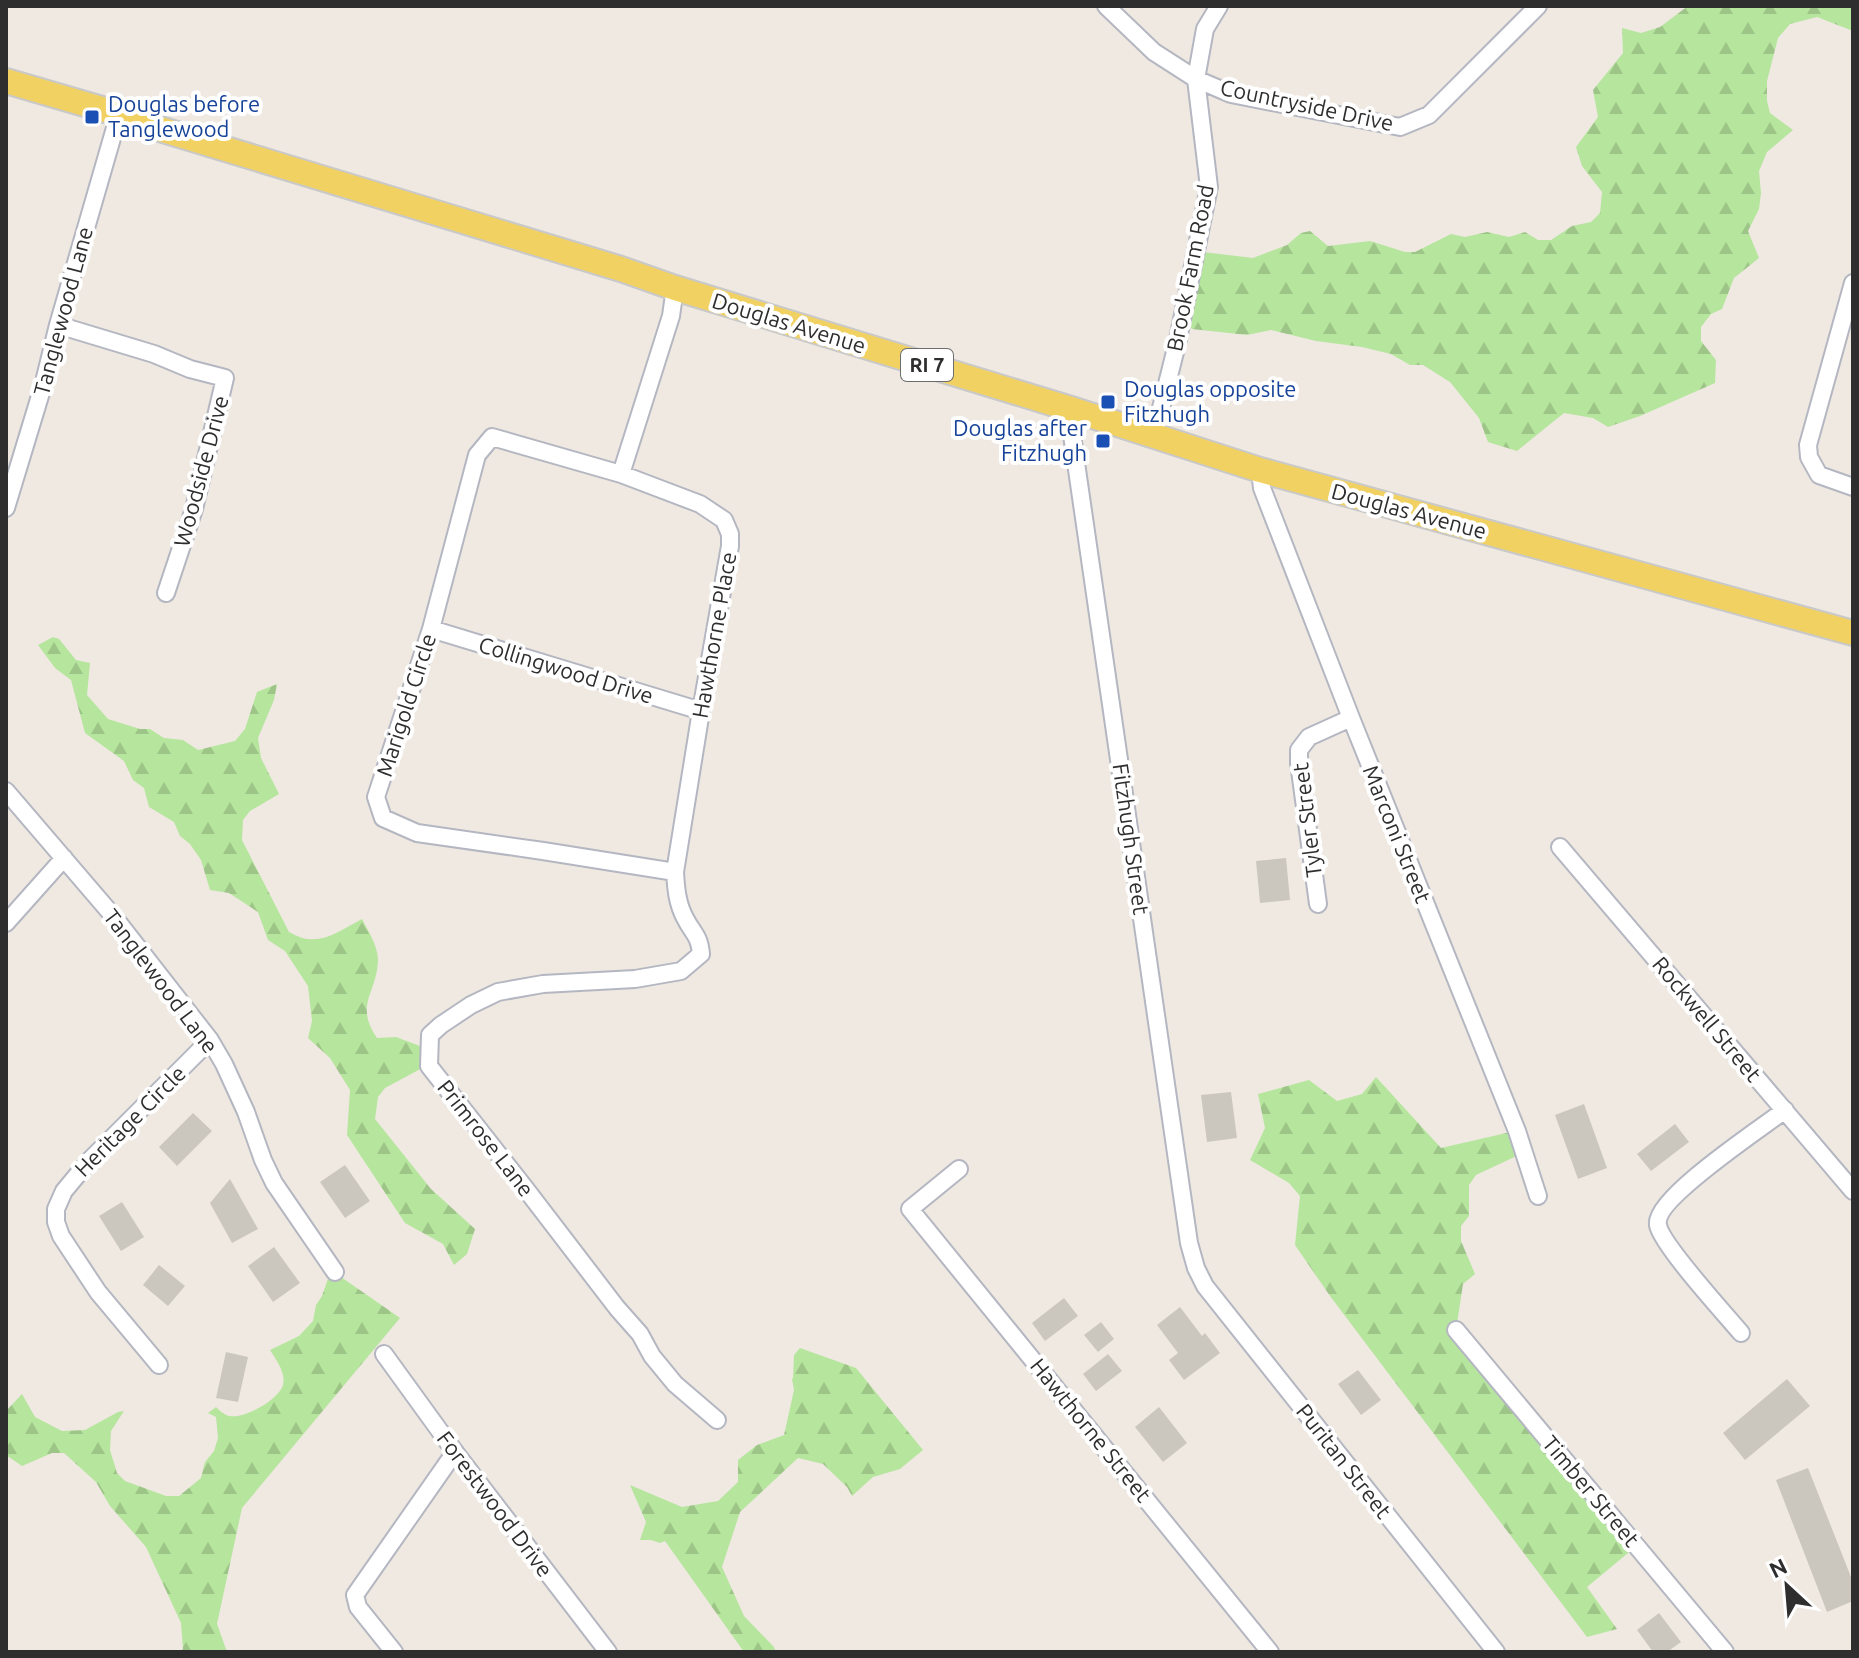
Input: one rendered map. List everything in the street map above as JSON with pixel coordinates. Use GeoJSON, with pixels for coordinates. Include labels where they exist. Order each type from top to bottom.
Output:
{"type":"FeatureCollection","features":[{"type":"Feature","properties":{"kind":"main road","name":"Douglas Avenue"},"geometry":{"type":"LineString","coordinates":[[6,81],[621,269],[1260,470],[1853,633]]}},
{"type":"Feature","properties":{"kind":"street","name":"Countryside Drive"},"geometry":{"type":"LineString","coordinates":[[1106,6],[1154,52],[1196,79],[1231,94],[1400,127],[1429,115],[1538,6]]}},
{"type":"Feature","properties":{"kind":"street","name":"Brook Farm Road"},"geometry":{"type":"LineString","coordinates":[[1154,436],[1177,344],[1209,187],[1196,79],[1205,29],[1219,6]]}},
{"type":"Feature","properties":{"kind":"street","name":"Tanglewood Lane"},"geometry":{"type":"LineString","coordinates":[[6,508],[119,114]]}},
{"type":"Feature","properties":{"kind":"street"},"geometry":{"type":"LineString","coordinates":[[1853,283],[1808,445],[1809,457],[1819,475],[1853,487]]}},
{"type":"Feature","properties":{"kind":"street"},"geometry":{"type":"LineString","coordinates":[[621,474],[671,316],[675,288]]}},
{"type":"Feature","properties":{"kind":"street","name":"Woodside Drive"},"geometry":{"type":"LineString","coordinates":[[58,325],[225,378],[194,509],[166,593]]}},
{"type":"Feature","properties":{"kind":"street","name":"Fitzhugh Street"},"geometry":{"type":"LineString","coordinates":[[1071,409],[1072,435],[1165,1080],[1189,1243],[1196,1268]]}},
{"type":"Feature","properties":{"kind":"street","name":"Marigold Circle"},"geometry":{"type":"LineString","coordinates":[[621,474],[492,437],[477,455],[431,629],[376,797],[383,818],[417,833],[675,872]]}},
{"type":"Feature","properties":{"kind":"street","name":"Marconi Street"},"geometry":{"type":"LineString","coordinates":[[1260,470],[1262,488],[1511,1117],[1538,1196]]}},
{"type":"Feature","properties":{"kind":"street","name":"Hawthorne Place"},"geometry":{"type":"LineString","coordinates":[[621,474],[700,504],[724,520],[730,534],[675,872],[677,897],[684,917],[699,940],[701,954]]}},
{"type":"Feature","properties":{"kind":"street","name":"Collingwood Drive"},"geometry":{"type":"LineString","coordinates":[[431,629],[701,711]]}},
{"type":"Feature","properties":{"kind":"street","name":"Tyler Street"},"geometry":{"type":"LineString","coordinates":[[1318,904],[1299,750],[1309,737],[1351,718]]}},
{"type":"Feature","properties":{"kind":"street","name":"Tanglewood Lane"},"geometry":{"type":"LineString","coordinates":[[6,791],[64,858],[210,1040],[246,1112],[274,1183],[335,1272]]}},
{"type":"Feature","properties":{"kind":"street","name":"Rockwell Street"},"geometry":{"type":"LineString","coordinates":[[1560,847],[1853,1191]]}},
{"type":"Feature","properties":{"kind":"street"},"geometry":{"type":"LineString","coordinates":[[6,923],[64,858]]}},
{"type":"Feature","properties":{"kind":"street","name":"Primrose Lane"},"geometry":{"type":"LineString","coordinates":[[701,954],[681,971],[635,979],[543,984],[498,992],[471,1005],[430,1035],[429,1066],[640,1334],[652,1356],[675,1384],[717,1420]]}},
{"type":"Feature","properties":{"kind":"street","name":"Heritage Circle"},"geometry":{"type":"LineString","coordinates":[[159,1365],[98,1292],[68,1247],[56,1222],[56,1209],[64,1191],[89,1161],[210,1040]]}},
{"type":"Feature","properties":{"kind":"street"},"geometry":{"type":"LineString","coordinates":[[1741,1333],[1668,1244],[1658,1225],[1662,1210],[1682,1188],[1785,1110]]}},
{"type":"Feature","properties":{"kind":"street","name":"Hawthorne Street"},"geometry":{"type":"LineString","coordinates":[[959,1169],[910,1209],[1270,1652]]}},
{"type":"Feature","properties":{"kind":"street","name":"Puritan Street"},"geometry":{"type":"LineString","coordinates":[[1196,1268],[1205,1286],[1496,1652]]}},
{"type":"Feature","properties":{"kind":"street","name":"Timber Street"},"geometry":{"type":"LineString","coordinates":[[1456,1330],[1725,1652]]}},
{"type":"Feature","properties":{"kind":"street","name":"Forestwood Drive"},"geometry":{"type":"LineString","coordinates":[[384,1354],[608,1652]]}},
{"type":"Feature","properties":{"kind":"street"},"geometry":{"type":"LineString","coordinates":[[394,1652],[358,1607],[355,1595],[455,1452]]}},
{"type":"Feature","properties":{"kind":"green space"},"geometry":{"type":"Polygon","coordinates":[[[1688,6],[1853,6],[1853,31],[1817,17],[1790,24],[1778,38],[1767,81],[1767,101],[1770,113],[1793,130],[1767,152],[1759,171],[1759,209],[1748,231],[1759,258],[1734,278],[1722,309],[1711,314],[1701,327],[1701,341],[1716,360],[1715,383],[1608,427],[1593,418],[1564,413],[1517,451],[1488,442],[1479,418],[1450,382],[1423,365],[1410,365],[1391,354],[1362,347],[1316,341],[1271,330],[1247,335],[1192,329],[1190,326],[1203,252],[1253,258],[1287,245],[1301,233],[1310,231],[1328,246],[1370,241],[1415,252],[1451,234],[1465,237],[1487,232],[1509,237],[1525,232],[1538,240],[1551,240],[1572,226],[1591,222],[1600,213],[1602,192],[1582,166],[1576,147],[1598,117],[1593,90],[1623,53],[1622,28],[1641,33],[1660,27],[1688,6]]]}},
{"type":"Feature","properties":{"kind":"green space"},"geometry":{"type":"Polygon","coordinates":[[[53,637],[59,639],[76,660],[90,663],[87,695],[108,719],[150,729],[164,738],[183,740],[198,750],[235,741],[245,729],[257,692],[277,684],[274,700],[258,738],[261,758],[279,794],[250,811],[243,820],[242,840],[289,932],[299,937],[318,939],[335,934],[362,919],[378,955],[377,972],[367,1007],[370,1026],[377,1038],[396,1037],[428,1049],[426,1066],[385,1088],[378,1097],[375,1119],[431,1189],[475,1229],[467,1254],[454,1265],[443,1244],[405,1223],[347,1135],[350,1090],[330,1058],[308,1038],[312,1021],[308,986],[285,951],[268,940],[258,912],[229,893],[210,890],[201,860],[180,836],[174,822],[149,807],[144,788],[133,780],[124,761],[85,733],[71,680],[55,668],[38,645],[53,637]]]}},
{"type":"Feature","properties":{"kind":"green space"},"geometry":{"type":"Polygon","coordinates":[[[1376,1077],[1441,1148],[1515,1131],[1523,1153],[1476,1175],[1469,1185],[1469,1216],[1461,1226],[1461,1241],[1475,1274],[1463,1284],[1456,1330],[1634,1548],[1587,1587],[1617,1629],[1587,1637],[1295,1245],[1300,1196],[1289,1183],[1250,1160],[1265,1128],[1258,1094],[1309,1080],[1337,1101],[1362,1094],[1376,1077]]]}},
{"type":"Feature","properties":{"kind":"green space"},"geometry":{"type":"Polygon","coordinates":[[[331,1270],[400,1318],[242,1508],[217,1624],[227,1652],[180,1652],[183,1649],[181,1623],[146,1547],[110,1506],[96,1482],[64,1453],[52,1453],[22,1466],[6,1455],[6,1411],[22,1394],[35,1417],[62,1431],[85,1430],[124,1411],[111,1431],[110,1450],[117,1473],[125,1481],[166,1496],[179,1496],[201,1478],[205,1462],[214,1451],[218,1438],[216,1417],[208,1413],[216,1407],[226,1415],[249,1413],[280,1391],[283,1375],[270,1350],[299,1336],[313,1321],[316,1305],[331,1270]]]}},
{"type":"Feature","properties":{"kind":"green space"},"geometry":{"type":"Polygon","coordinates":[[[800,1348],[856,1368],[923,1450],[900,1469],[873,1477],[852,1496],[823,1464],[798,1458],[740,1512],[722,1567],[744,1616],[776,1652],[744,1652],[665,1541],[640,1540],[646,1522],[630,1485],[682,1507],[718,1501],[738,1482],[738,1460],[757,1445],[784,1435],[794,1390],[794,1355],[800,1348]]]}},
{"type":"Feature","properties":{"kind":"building"},"geometry":{"type":"Polygon","coordinates":[[[1286,858],[1290,900],[1260,903],[1256,861],[1286,858]]]}},
{"type":"Feature","properties":{"kind":"building"},"geometry":{"type":"Polygon","coordinates":[[[1231,1092],[1237,1138],[1207,1142],[1201,1095],[1231,1092]]]}},
{"type":"Feature","properties":{"kind":"building"},"geometry":{"type":"Polygon","coordinates":[[[1584,1104],[1607,1168],[1578,1179],[1555,1115],[1584,1104]]]}},
{"type":"Feature","properties":{"kind":"building"},"geometry":{"type":"Polygon","coordinates":[[[193,1113],[212,1131],[177,1166],[159,1147],[193,1113]]]}},
{"type":"Feature","properties":{"kind":"building"},"geometry":{"type":"Polygon","coordinates":[[[1675,1124],[1689,1142],[1651,1171],[1637,1154],[1675,1124]]]}},
{"type":"Feature","properties":{"kind":"building"},"geometry":{"type":"Polygon","coordinates":[[[345,1165],[370,1201],[345,1218],[320,1182],[345,1165]]]}},
{"type":"Feature","properties":{"kind":"building"},"geometry":{"type":"Polygon","coordinates":[[[230,1179],[258,1229],[232,1243],[210,1203],[230,1179]]]}},
{"type":"Feature","properties":{"kind":"building"},"geometry":{"type":"Polygon","coordinates":[[[122,1202],[144,1237],[121,1251],[99,1216],[122,1202]]]}},
{"type":"Feature","properties":{"kind":"building"},"geometry":{"type":"Polygon","coordinates":[[[274,1247],[300,1283],[273,1302],[248,1266],[274,1247]]]}},
{"type":"Feature","properties":{"kind":"building"},"geometry":{"type":"Polygon","coordinates":[[[159,1265],[185,1286],[168,1306],[143,1285],[159,1265]]]}},
{"type":"Feature","properties":{"kind":"building"},"geometry":{"type":"Polygon","coordinates":[[[1064,1298],[1078,1316],[1045,1341],[1032,1323],[1064,1298]]]}},
{"type":"Feature","properties":{"kind":"building"},"geometry":{"type":"Polygon","coordinates":[[[1180,1307],[1202,1336],[1205,1333],[1220,1353],[1184,1380],[1169,1360],[1178,1353],[1157,1325],[1180,1307]]]}},
{"type":"Feature","properties":{"kind":"building"},"geometry":{"type":"Polygon","coordinates":[[[1101,1322],[1114,1339],[1098,1352],[1084,1335],[1101,1322]]]}},
{"type":"Feature","properties":{"kind":"building"},"geometry":{"type":"Polygon","coordinates":[[[226,1352],[248,1357],[238,1402],[216,1398],[226,1352]]]}},
{"type":"Feature","properties":{"kind":"building"},"geometry":{"type":"Polygon","coordinates":[[[1108,1354],[1122,1371],[1096,1391],[1083,1374],[1108,1354]]]}},
{"type":"Feature","properties":{"kind":"building"},"geometry":{"type":"Polygon","coordinates":[[[1358,1370],[1381,1400],[1361,1415],[1338,1384],[1358,1370]]]}},
{"type":"Feature","properties":{"kind":"building"},"geometry":{"type":"Polygon","coordinates":[[[1787,1379],[1810,1406],[1745,1460],[1723,1433],[1787,1379]]]}},
{"type":"Feature","properties":{"kind":"building"},"geometry":{"type":"Polygon","coordinates":[[[1159,1407],[1187,1443],[1163,1462],[1135,1427],[1159,1407]]]}},
{"type":"Feature","properties":{"kind":"building"},"geometry":{"type":"Polygon","coordinates":[[[1808,1468],[1853,1582],[1853,1601],[1827,1612],[1776,1480],[1808,1468]]]}},
{"type":"Feature","properties":{"kind":"building"},"geometry":{"type":"Polygon","coordinates":[[[1659,1613],[1681,1642],[1667,1652],[1653,1652],[1637,1630],[1659,1613]]]}},
{"type":"Feature","properties":{"kind":"place","name":"Douglas before Tanglewood"},"geometry":{"type":"Point","coordinates":[92,117]}},
{"type":"Feature","properties":{"kind":"place","name":"Douglas opposite Fitzhugh"},"geometry":{"type":"Point","coordinates":[1108,402]}},
{"type":"Feature","properties":{"kind":"place","name":"Douglas after Fitzhugh"},"geometry":{"type":"Point","coordinates":[1103,441]}}]}
